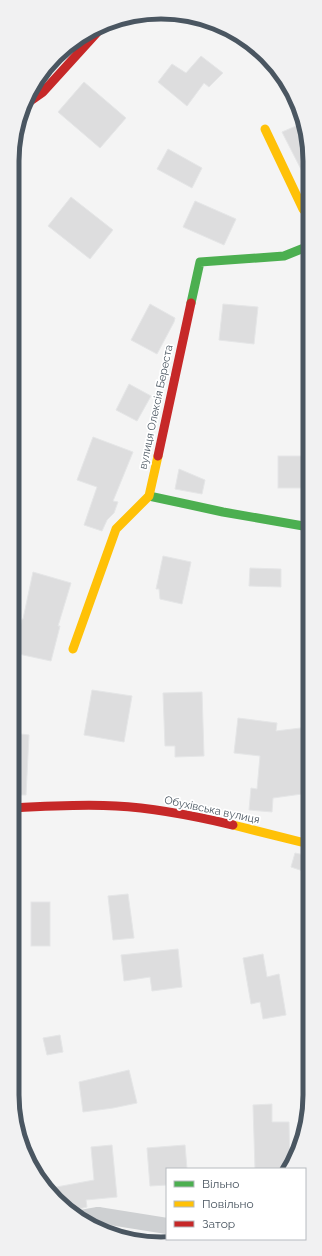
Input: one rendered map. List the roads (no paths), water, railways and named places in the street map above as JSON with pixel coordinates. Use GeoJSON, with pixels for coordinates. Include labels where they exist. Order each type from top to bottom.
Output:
{"type":"FeatureCollection","features":[{"type":"Feature","properties":{"kind":"street"},"geometry":{"type":"LineString","coordinates":[[34,99],[43,92],[94,36]]}},
{"type":"Feature","properties":{"kind":"street"},"geometry":{"type":"LineString","coordinates":[[265,129],[303,209]]}},
{"type":"Feature","properties":{"kind":"street","name":"вулиця Олексія Береста"},"geometry":{"type":"LineString","coordinates":[[149,496],[200,262],[284,256],[303,248]]}},
{"type":"Feature","properties":{"kind":"street"},"geometry":{"type":"LineString","coordinates":[[73,648],[116,529],[149,496],[223,512],[303,526]]}},
{"type":"Feature","properties":{"kind":"street","name":"Обухівська вулиця"},"geometry":{"type":"LineString","coordinates":[[19,808],[69,805],[129,807],[189,815],[303,843]]}},
{"type":"Feature","properties":{"kind":"street"},"geometry":{"type":"LineString","coordinates":[[100,1223],[166,1226]]}}]}
